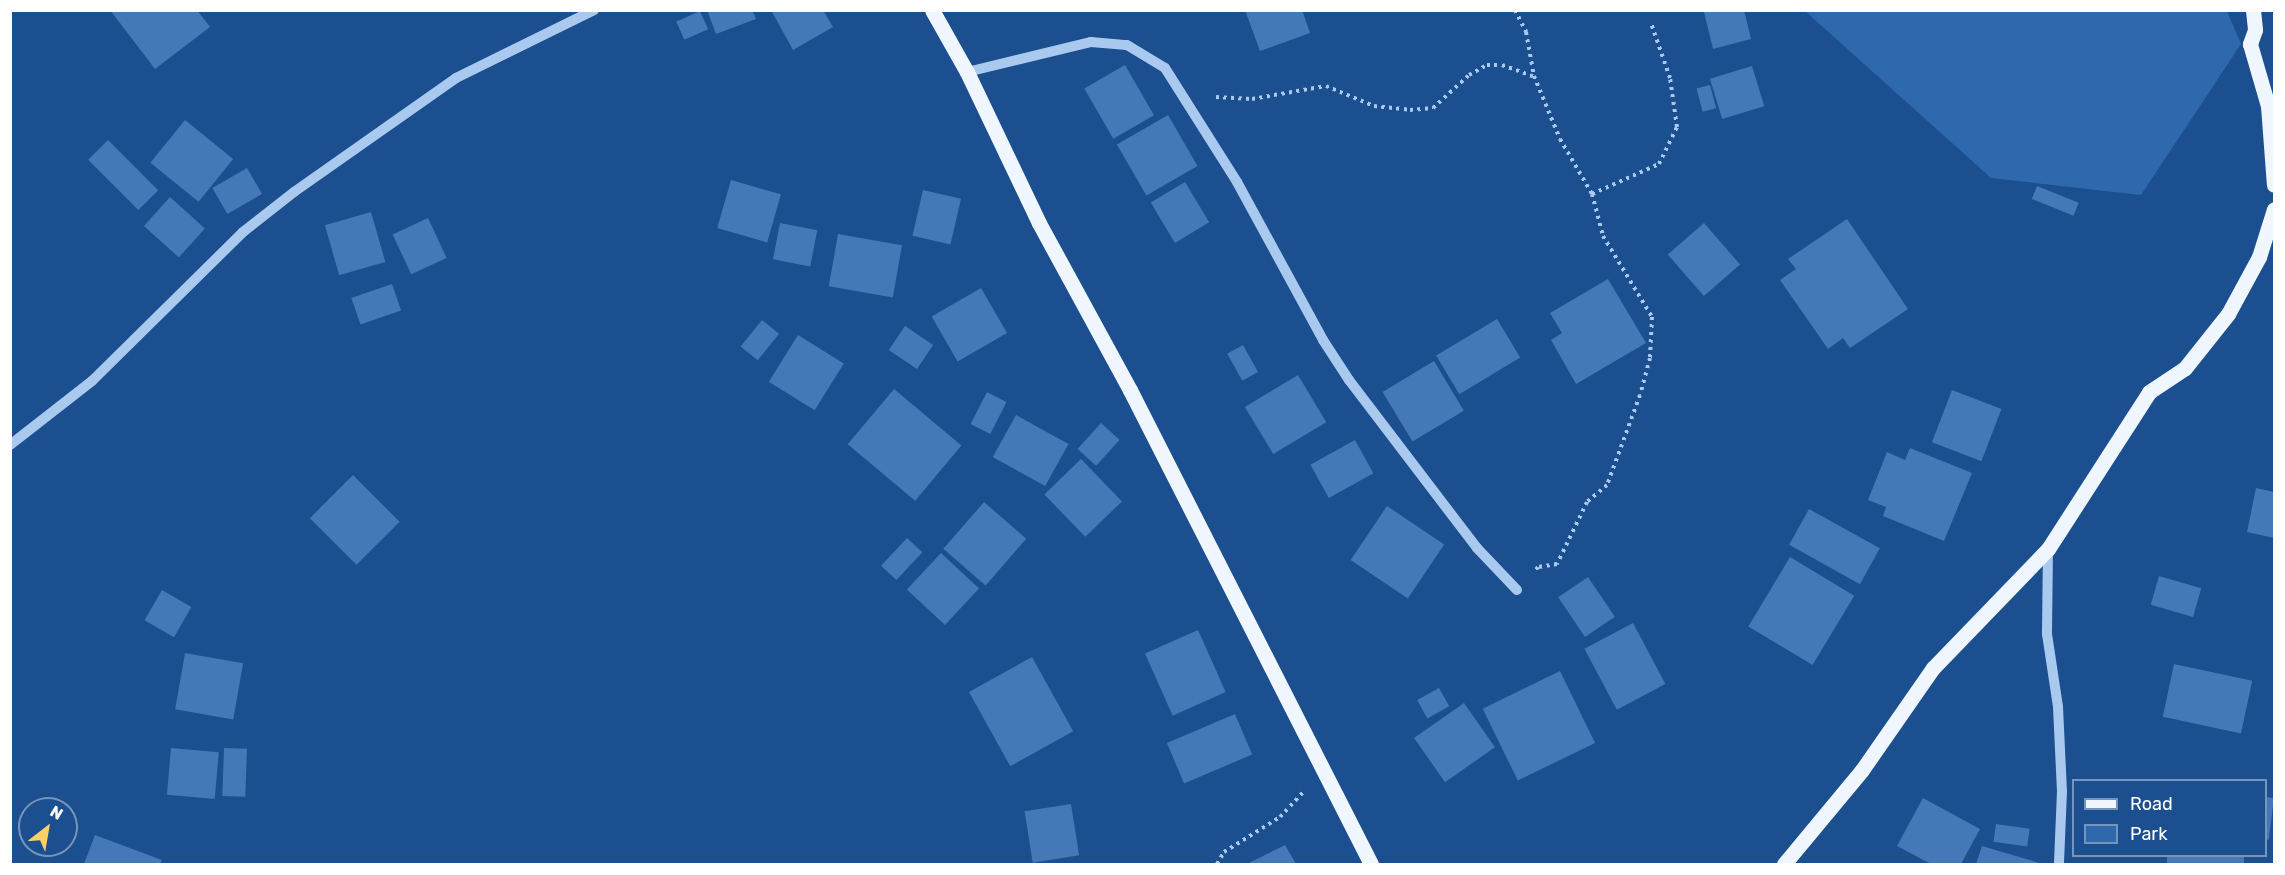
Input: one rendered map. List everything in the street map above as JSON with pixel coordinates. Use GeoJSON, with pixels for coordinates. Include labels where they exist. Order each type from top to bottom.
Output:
{"type":"FeatureCollection","features":[{"type":"Feature","properties":{"kind":"main road"},"geometry":{"type":"LineString","coordinates":[[932,10],[967,72],[1039,223],[1130,390],[1371,864]]}},
{"type":"Feature","properties":{"kind":"main road"},"geometry":{"type":"LineString","coordinates":[[2253,10],[2254,30],[2250,44],[2268,106],[2274,185]]}},
{"type":"Feature","properties":{"kind":"main road"},"geometry":{"type":"LineString","coordinates":[[1784,864],[1862,770],[1933,668],[2048,549],[2149,392],[2185,368],[2228,314],[2259,257],[2274,208]]}},
{"type":"Feature","properties":{"kind":"street"},"geometry":{"type":"LineString","coordinates":[[10,445],[92,381],[243,232],[294,192],[456,78],[594,10]]}},
{"type":"Feature","properties":{"kind":"street"},"geometry":{"type":"LineString","coordinates":[[967,72],[1091,42],[1127,45],[1165,68],[1237,182],[1323,339],[1349,380],[1477,548],[1517,590]]}},
{"type":"Feature","properties":{"kind":"street"},"geometry":{"type":"LineString","coordinates":[[2048,549],[2047,634],[2058,707],[2062,791],[2059,864]]}},
{"type":"Feature","properties":{"kind":"path"},"geometry":{"type":"LineString","coordinates":[[1515,10],[1526,32],[1534,76],[1560,140],[1592,195],[1603,236],[1652,317],[1650,358],[1629,429],[1607,485],[1587,502],[1557,564],[1538,567],[1517,590]]}},
{"type":"Feature","properties":{"kind":"path"},"geometry":{"type":"LineString","coordinates":[[1592,195],[1659,164],[1677,127],[1670,78],[1651,23]]}},
{"type":"Feature","properties":{"kind":"path"},"geometry":{"type":"LineString","coordinates":[[1211,97],[1252,99],[1326,86],[1374,106],[1410,110],[1433,108],[1469,75],[1487,65],[1502,65],[1534,76]]}},
{"type":"Feature","properties":{"kind":"path"},"geometry":{"type":"LineString","coordinates":[[1217,864],[1224,852],[1280,816],[1322,771]]}},
{"type":"Feature","properties":{"kind":"green space"},"geometry":{"type":"Polygon","coordinates":[[[1805,11],[2227,11],[2241,44],[2141,195],[1991,178],[1805,11]]]}},
{"type":"Feature","properties":{"kind":"building"},"geometry":{"type":"Polygon","coordinates":[[[110,10],[197,10],[210,27],[155,69],[110,10]]]}},
{"type":"Feature","properties":{"kind":"building"},"geometry":{"type":"Polygon","coordinates":[[[707,10],[752,10],[756,19],[716,34],[707,10]]]}},
{"type":"Feature","properties":{"kind":"building"},"geometry":{"type":"Polygon","coordinates":[[[771,10],[823,10],[833,27],[793,50],[771,10]]]}},
{"type":"Feature","properties":{"kind":"building"},"geometry":{"type":"Polygon","coordinates":[[[1245,10],[1302,10],[1310,33],[1260,51],[1245,10]]]}},
{"type":"Feature","properties":{"kind":"building"},"geometry":{"type":"Polygon","coordinates":[[[1744,10],[1751,39],[1713,49],[1704,12],[1744,10]]]}},
{"type":"Feature","properties":{"kind":"building"},"geometry":{"type":"Polygon","coordinates":[[[700,11],[708,29],[684,40],[676,22],[700,11]]]}},
{"type":"Feature","properties":{"kind":"building"},"geometry":{"type":"Polygon","coordinates":[[[1125,65],[1154,115],[1113,139],[1084,88],[1125,65]]]}},
{"type":"Feature","properties":{"kind":"building"},"geometry":{"type":"Polygon","coordinates":[[[1752,66],[1764,106],[1722,119],[1710,79],[1752,66]]]}},
{"type":"Feature","properties":{"kind":"building"},"geometry":{"type":"Polygon","coordinates":[[[1710,85],[1716,108],[1703,112],[1696,89],[1710,85]]]}},
{"type":"Feature","properties":{"kind":"building"},"geometry":{"type":"Polygon","coordinates":[[[1168,115],[1198,166],[1146,196],[1117,144],[1168,115]]]}},
{"type":"Feature","properties":{"kind":"building"},"geometry":{"type":"Polygon","coordinates":[[[185,120],[233,159],[199,202],[150,163],[185,120]]]}},
{"type":"Feature","properties":{"kind":"building"},"geometry":{"type":"Polygon","coordinates":[[[108,140],[158,190],[138,210],[88,160],[108,140]]]}},
{"type":"Feature","properties":{"kind":"building"},"geometry":{"type":"Polygon","coordinates":[[[247,168],[262,194],[227,214],[212,188],[247,168]]]}},
{"type":"Feature","properties":{"kind":"building"},"geometry":{"type":"Polygon","coordinates":[[[731,180],[781,194],[767,242],[717,228],[731,180]]]}},
{"type":"Feature","properties":{"kind":"building"},"geometry":{"type":"Polygon","coordinates":[[[1185,182],[1209,222],[1175,243],[1151,203],[1185,182]]]}},
{"type":"Feature","properties":{"kind":"building"},"geometry":{"type":"Polygon","coordinates":[[[2037,186],[2079,203],[2073,216],[2032,199],[2037,186]]]}},
{"type":"Feature","properties":{"kind":"building"},"geometry":{"type":"Polygon","coordinates":[[[923,190],[961,199],[950,245],[912,236],[923,190]]]}},
{"type":"Feature","properties":{"kind":"building"},"geometry":{"type":"Polygon","coordinates":[[[170,197],[205,228],[179,257],[144,226],[170,197]]]}},
{"type":"Feature","properties":{"kind":"building"},"geometry":{"type":"Polygon","coordinates":[[[371,212],[385,262],[339,275],[325,225],[371,212]]]}},
{"type":"Feature","properties":{"kind":"building"},"geometry":{"type":"Polygon","coordinates":[[[428,218],[447,258],[411,274],[393,234],[428,218]]]}},
{"type":"Feature","properties":{"kind":"building"},"geometry":{"type":"Polygon","coordinates":[[[1847,219],[1908,309],[1850,348],[1843,338],[1828,349],[1780,280],[1796,269],[1788,259],[1847,219]]]}},
{"type":"Feature","properties":{"kind":"building"},"geometry":{"type":"Polygon","coordinates":[[[780,223],[817,230],[810,267],[773,259],[780,223]]]}},
{"type":"Feature","properties":{"kind":"building"},"geometry":{"type":"Polygon","coordinates":[[[1704,223],[1740,265],[1704,296],[1668,254],[1704,223]]]}},
{"type":"Feature","properties":{"kind":"building"},"geometry":{"type":"Polygon","coordinates":[[[838,234],[902,245],[893,297],[829,286],[838,234]]]}},
{"type":"Feature","properties":{"kind":"building"},"geometry":{"type":"Polygon","coordinates":[[[1608,279],[1646,343],[1576,384],[1551,340],[1562,333],[1550,313],[1608,279]]]}},
{"type":"Feature","properties":{"kind":"building"},"geometry":{"type":"Polygon","coordinates":[[[392,284],[401,310],[360,324],[351,298],[392,284]]]}},
{"type":"Feature","properties":{"kind":"building"},"geometry":{"type":"Polygon","coordinates":[[[981,288],[1007,333],[958,362],[932,316],[981,288]]]}},
{"type":"Feature","properties":{"kind":"building"},"geometry":{"type":"Polygon","coordinates":[[[1497,319],[1520,358],[1459,394],[1436,356],[1497,319]]]}},
{"type":"Feature","properties":{"kind":"building"},"geometry":{"type":"Polygon","coordinates":[[[762,320],[779,334],[758,360],[741,346],[762,320]]]}},
{"type":"Feature","properties":{"kind":"building"},"geometry":{"type":"Polygon","coordinates":[[[905,326],[933,345],[917,369],[889,350],[905,326]]]}},
{"type":"Feature","properties":{"kind":"building"},"geometry":{"type":"Polygon","coordinates":[[[798,335],[844,364],[815,410],[769,382],[798,335]]]}},
{"type":"Feature","properties":{"kind":"building"},"geometry":{"type":"Polygon","coordinates":[[[1243,345],[1258,372],[1242,381],[1227,354],[1243,345]]]}},
{"type":"Feature","properties":{"kind":"building"},"geometry":{"type":"Polygon","coordinates":[[[1434,361],[1464,411],[1412,442],[1383,392],[1434,361]]]}},
{"type":"Feature","properties":{"kind":"building"},"geometry":{"type":"Polygon","coordinates":[[[1298,375],[1326,422],[1273,454],[1245,407],[1298,375]]]}},
{"type":"Feature","properties":{"kind":"building"},"geometry":{"type":"Polygon","coordinates":[[[894,389],[961,446],[915,501],[848,444],[894,389]]]}},
{"type":"Feature","properties":{"kind":"building"},"geometry":{"type":"Polygon","coordinates":[[[1952,390],[2001,409],[1981,461],[1932,442],[1952,390]]]}},
{"type":"Feature","properties":{"kind":"building"},"geometry":{"type":"Polygon","coordinates":[[[987,392],[1007,402],[990,434],[971,424],[987,392]]]}},
{"type":"Feature","properties":{"kind":"building"},"geometry":{"type":"Polygon","coordinates":[[[1016,415],[1068,444],[1045,486],[993,457],[1016,415]]]}},
{"type":"Feature","properties":{"kind":"building"},"geometry":{"type":"Polygon","coordinates":[[[1101,423],[1120,440],[1096,466],[1078,449],[1101,423]]]}},
{"type":"Feature","properties":{"kind":"building"},"geometry":{"type":"Polygon","coordinates":[[[1355,440],[1373,473],[1329,498],[1310,465],[1355,440]]]}},
{"type":"Feature","properties":{"kind":"building"},"geometry":{"type":"Polygon","coordinates":[[[1910,448],[1972,473],[1944,541],[1883,516],[1886,507],[1868,500],[1887,452],[1905,460],[1910,448]]]}},
{"type":"Feature","properties":{"kind":"building"},"geometry":{"type":"Polygon","coordinates":[[[1081,459],[1122,501],[1085,537],[1044,494],[1081,459]]]}},
{"type":"Feature","properties":{"kind":"building"},"geometry":{"type":"Polygon","coordinates":[[[353,475],[400,522],[357,565],[310,518],[353,475]]]}},
{"type":"Feature","properties":{"kind":"building"},"geometry":{"type":"Polygon","coordinates":[[[2256,488],[2274,492],[2274,538],[2247,532],[2256,488]]]}},
{"type":"Feature","properties":{"kind":"building"},"geometry":{"type":"Polygon","coordinates":[[[984,502],[1026,539],[986,586],[943,549],[984,502]]]}},
{"type":"Feature","properties":{"kind":"building"},"geometry":{"type":"Polygon","coordinates":[[[1387,506],[1444,545],[1408,598],[1351,560],[1387,506]]]}},
{"type":"Feature","properties":{"kind":"building"},"geometry":{"type":"Polygon","coordinates":[[[1809,509],[1880,548],[1860,584],[1789,545],[1809,509]]]}},
{"type":"Feature","properties":{"kind":"building"},"geometry":{"type":"Polygon","coordinates":[[[907,538],[922,552],[896,580],[881,566],[907,538]]]}},
{"type":"Feature","properties":{"kind":"building"},"geometry":{"type":"Polygon","coordinates":[[[941,553],[979,588],[945,625],[907,590],[941,553]]]}},
{"type":"Feature","properties":{"kind":"building"},"geometry":{"type":"Polygon","coordinates":[[[1790,557],[1854,596],[1813,665],[1748,626],[1790,557]]]}},
{"type":"Feature","properties":{"kind":"building"},"geometry":{"type":"Polygon","coordinates":[[[2159,576],[2201,588],[2193,617],[2151,605],[2159,576]]]}},
{"type":"Feature","properties":{"kind":"building"},"geometry":{"type":"Polygon","coordinates":[[[1588,577],[1615,617],[1585,637],[1558,597],[1588,577]]]}},
{"type":"Feature","properties":{"kind":"building"},"geometry":{"type":"Polygon","coordinates":[[[162,590],[191,607],[174,637],[144,620],[162,590]]]}},
{"type":"Feature","properties":{"kind":"building"},"geometry":{"type":"Polygon","coordinates":[[[1633,623],[1665,684],[1617,710],[1584,649],[1633,623]]]}},
{"type":"Feature","properties":{"kind":"building"},"geometry":{"type":"Polygon","coordinates":[[[1198,630],[1226,692],[1173,716],[1145,654],[1198,630]]]}},
{"type":"Feature","properties":{"kind":"building"},"geometry":{"type":"Polygon","coordinates":[[[185,653],[243,663],[233,719],[175,709],[185,653]]]}},
{"type":"Feature","properties":{"kind":"building"},"geometry":{"type":"Polygon","coordinates":[[[1032,657],[1073,731],[1010,766],[969,692],[1032,657]]]}},
{"type":"Feature","properties":{"kind":"building"},"geometry":{"type":"Polygon","coordinates":[[[2174,664],[2252,681],[2241,733],[2163,717],[2174,664]]]}},
{"type":"Feature","properties":{"kind":"building"},"geometry":{"type":"Polygon","coordinates":[[[1560,671],[1595,743],[1518,781],[1483,709],[1560,671]]]}},
{"type":"Feature","properties":{"kind":"building"},"geometry":{"type":"Polygon","coordinates":[[[1439,688],[1449,706],[1427,718],[1417,700],[1439,688]]]}},
{"type":"Feature","properties":{"kind":"building"},"geometry":{"type":"Polygon","coordinates":[[[1464,703],[1495,747],[1445,782],[1414,738],[1464,703]]]}},
{"type":"Feature","properties":{"kind":"building"},"geometry":{"type":"Polygon","coordinates":[[[1235,714],[1252,755],[1184,783],[1167,743],[1235,714]]]}},
{"type":"Feature","properties":{"kind":"building"},"geometry":{"type":"Polygon","coordinates":[[[171,748],[219,752],[215,799],[167,795],[171,748]]]}},
{"type":"Feature","properties":{"kind":"building"},"geometry":{"type":"Polygon","coordinates":[[[224,748],[247,749],[245,797],[222,796],[224,748]]]}},
{"type":"Feature","properties":{"kind":"building"},"geometry":{"type":"Polygon","coordinates":[[[2267,797],[2274,798],[2269,840],[2267,839],[2267,797]]]}},
{"type":"Feature","properties":{"kind":"building"},"geometry":{"type":"Polygon","coordinates":[[[1923,798],[1980,829],[1961,864],[1931,864],[1897,846],[1923,798]]]}},
{"type":"Feature","properties":{"kind":"building"},"geometry":{"type":"Polygon","coordinates":[[[1071,804],[1079,855],[1033,863],[1025,811],[1071,804]]]}},
{"type":"Feature","properties":{"kind":"building"},"geometry":{"type":"Polygon","coordinates":[[[1996,824],[2030,829],[2027,847],[1993,842],[1996,824]]]}},
{"type":"Feature","properties":{"kind":"building"},"geometry":{"type":"Polygon","coordinates":[[[95,835],[162,860],[160,864],[84,864],[95,835]]]}},
{"type":"Feature","properties":{"kind":"building"},"geometry":{"type":"Polygon","coordinates":[[[1285,845],[1296,864],[1247,864],[1285,845]]]}},
{"type":"Feature","properties":{"kind":"building"},"geometry":{"type":"Polygon","coordinates":[[[1982,846],[2043,864],[1976,864],[1982,846]]]}},
{"type":"Feature","properties":{"kind":"building"},"geometry":{"type":"Polygon","coordinates":[[[2167,857],[2244,857],[2244,864],[2167,864],[2167,857]]]}}]}
